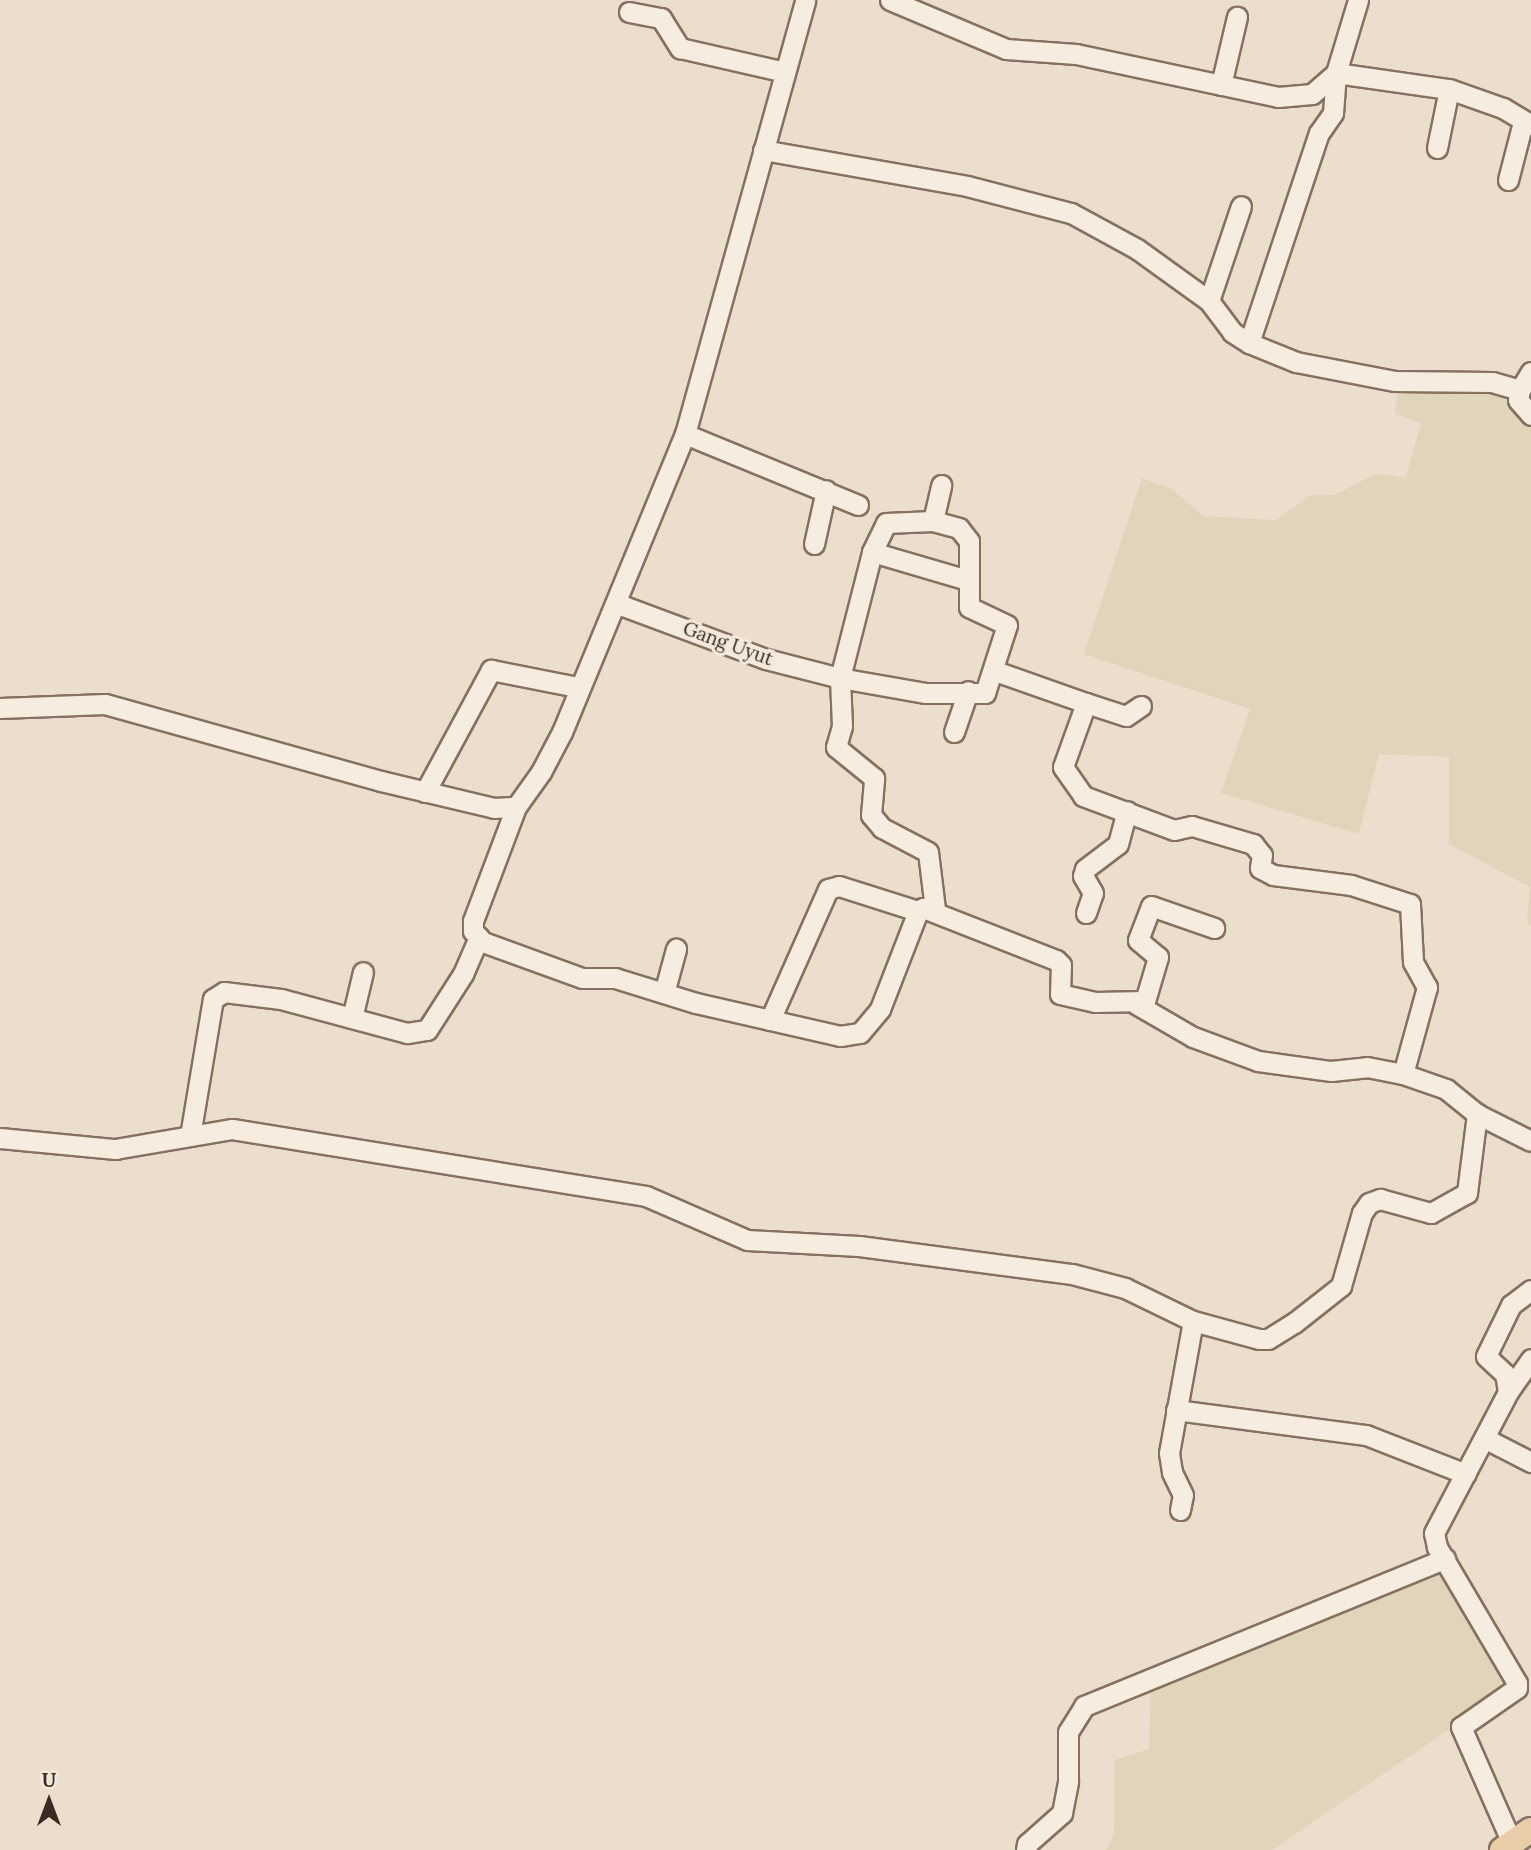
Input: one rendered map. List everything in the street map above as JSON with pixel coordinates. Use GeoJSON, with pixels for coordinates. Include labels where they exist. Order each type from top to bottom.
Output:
{"type":"FeatureCollection","features":[{"type":"Feature","properties":{"kind":"street"},"geometry":{"type":"LineString","coordinates":[[805,0],[685,433],[618,604],[577,687],[541,772],[516,807],[472,922],[479,937],[582,978],[615,978],[664,993],[840,1036],[860,1033],[886,999],[926,910],[928,852],[883,828],[871,815],[874,778],[836,747],[842,726],[840,678],[872,552],[886,523],[933,521],[958,528],[969,541],[969,607],[1007,625],[995,671],[985,694],[968,691],[954,732]]}},
{"type":"Feature","properties":{"kind":"street"},"geometry":{"type":"LineString","coordinates":[[890,0],[914,4],[1006,49],[1076,54],[1278,97],[1312,94],[1336,73],[1449,89],[1503,108],[1527,124],[1508,180]]}},
{"type":"Feature","properties":{"kind":"street"},"geometry":{"type":"LineString","coordinates":[[1249,344],[1279,244],[1319,133],[1332,113],[1336,73],[1358,0]]}},
{"type":"Feature","properties":{"kind":"street"},"geometry":{"type":"LineString","coordinates":[[629,12],[661,18],[680,48],[785,72]]}},
{"type":"Feature","properties":{"kind":"street"},"geometry":{"type":"LineString","coordinates":[[1221,85],[1237,17]]}},
{"type":"Feature","properties":{"kind":"street"},"geometry":{"type":"LineString","coordinates":[[1437,148],[1449,89]]}},
{"type":"Feature","properties":{"kind":"street"},"geometry":{"type":"LineString","coordinates":[[762,150],[967,186],[1071,213],[1137,249],[1209,301],[1232,332],[1249,344],[1296,362],[1395,382],[1492,382],[1520,390]]}},
{"type":"Feature","properties":{"kind":"street"},"geometry":{"type":"LineString","coordinates":[[1209,301],[1241,206]]}},
{"type":"Feature","properties":{"kind":"street"},"geometry":{"type":"LineString","coordinates":[[1531,372],[1520,390],[1518,400],[1531,415]]}},
{"type":"Feature","properties":{"kind":"street"},"geometry":{"type":"LineString","coordinates":[[685,433],[858,505]]}},
{"type":"Feature","properties":{"kind":"street"},"geometry":{"type":"LineString","coordinates":[[933,521],[941,485]]}},
{"type":"Feature","properties":{"kind":"street"},"geometry":{"type":"LineString","coordinates":[[814,544],[826,490]]}},
{"type":"Feature","properties":{"kind":"street"},"geometry":{"type":"LineString","coordinates":[[872,552],[968,580]]}},
{"type":"Feature","properties":{"kind":"street","name":"Gang Uyut"},"geometry":{"type":"LineString","coordinates":[[618,604],[766,659],[840,678],[925,694],[968,691]]}},
{"type":"Feature","properties":{"kind":"street"},"geometry":{"type":"LineString","coordinates":[[425,792],[491,670],[577,687]]}},
{"type":"Feature","properties":{"kind":"street"},"geometry":{"type":"LineString","coordinates":[[995,671],[1126,716],[1141,706]]}},
{"type":"Feature","properties":{"kind":"street"},"geometry":{"type":"LineString","coordinates":[[0,708],[105,704],[425,792],[494,808],[516,807]]}},
{"type":"Feature","properties":{"kind":"street"},"geometry":{"type":"LineString","coordinates":[[1086,704],[1063,767],[1083,796],[1174,830],[1192,826],[1253,844],[1262,855],[1261,868],[1273,874],[1351,885],[1410,904],[1413,962],[1427,986],[1403,1074]]}},
{"type":"Feature","properties":{"kind":"street"},"geometry":{"type":"LineString","coordinates":[[1086,913],[1093,893],[1085,869],[1089,861],[1118,844],[1127,811]]}},
{"type":"Feature","properties":{"kind":"street"},"geometry":{"type":"LineString","coordinates":[[770,1020],[828,889],[839,886],[926,910],[1059,962],[1060,994],[1095,1002],[1136,1004],[1144,1001],[1158,957],[1138,942],[1151,906],[1214,928]]}},
{"type":"Feature","properties":{"kind":"street"},"geometry":{"type":"LineString","coordinates":[[190,1136],[213,999],[224,992],[281,999],[407,1033],[428,1030],[463,974],[479,937]]}},
{"type":"Feature","properties":{"kind":"street"},"geometry":{"type":"LineString","coordinates":[[664,993],[676,949]]}},
{"type":"Feature","properties":{"kind":"street"},"geometry":{"type":"LineString","coordinates":[[352,1018],[363,972]]}},
{"type":"Feature","properties":{"kind":"street"},"geometry":{"type":"LineString","coordinates":[[1136,1004],[1193,1037],[1258,1061],[1331,1071],[1367,1067],[1403,1074],[1446,1089],[1478,1119],[1531,1149]]}},
{"type":"Feature","properties":{"kind":"street"},"geometry":{"type":"LineString","coordinates":[[1478,1119],[1531,1141]]}},
{"type":"Feature","properties":{"kind":"street"},"geometry":{"type":"LineString","coordinates":[[0,1138],[115,1149],[232,1129],[646,1196],[747,1240],[859,1246],[982,1266],[1072,1274],[1125,1289],[1193,1321],[1268,1339],[1327,1301],[1341,1286],[1362,1213],[1369,1203],[1380,1199],[1430,1213],[1467,1193],[1478,1119]]}},
{"type":"Feature","properties":{"kind":"street"},"geometry":{"type":"LineString","coordinates":[[1508,1392],[1504,1374],[1486,1356],[1511,1305],[1531,1290]]}},
{"type":"Feature","properties":{"kind":"street"},"geometry":{"type":"LineString","coordinates":[[1180,1510],[1184,1495],[1170,1462],[1176,1410],[1193,1321]]}},
{"type":"Feature","properties":{"kind":"street"},"geometry":{"type":"LineString","coordinates":[[1515,1841],[1461,1727],[1517,1688],[1517,1683],[1445,1559],[1434,1533],[1486,1439],[1508,1392],[1531,1359]]}},
{"type":"Feature","properties":{"kind":"street"},"geometry":{"type":"LineString","coordinates":[[1176,1410],[1366,1435],[1466,1474]]}},
{"type":"Feature","properties":{"kind":"street"},"geometry":{"type":"LineString","coordinates":[[1486,1439],[1531,1462]]}},
{"type":"Feature","properties":{"kind":"street"},"geometry":{"type":"LineString","coordinates":[[1026,1850],[1027,1844],[1062,1813],[1068,1781],[1068,1732],[1084,1706],[1445,1559]]}},
{"type":"Feature","properties":{"kind":"shaded area"},"geometry":{"type":"Polygon","coordinates":[[[1473,376],[1531,409],[1531,926],[1527,923],[1530,887],[1449,844],[1449,757],[1379,754],[1359,834],[1221,793],[1250,709],[1084,654],[1142,478],[1172,489],[1203,516],[1276,520],[1311,495],[1334,495],[1375,474],[1406,477],[1421,423],[1395,414],[1399,380],[1473,376]]]}},
{"type":"Feature","properties":{"kind":"shaded area"},"geometry":{"type":"Polygon","coordinates":[[[1448,1563],[1514,1685],[1272,1850],[1106,1850],[1114,1834],[1115,1760],[1149,1749],[1151,1690],[1448,1563]]]}}]}
